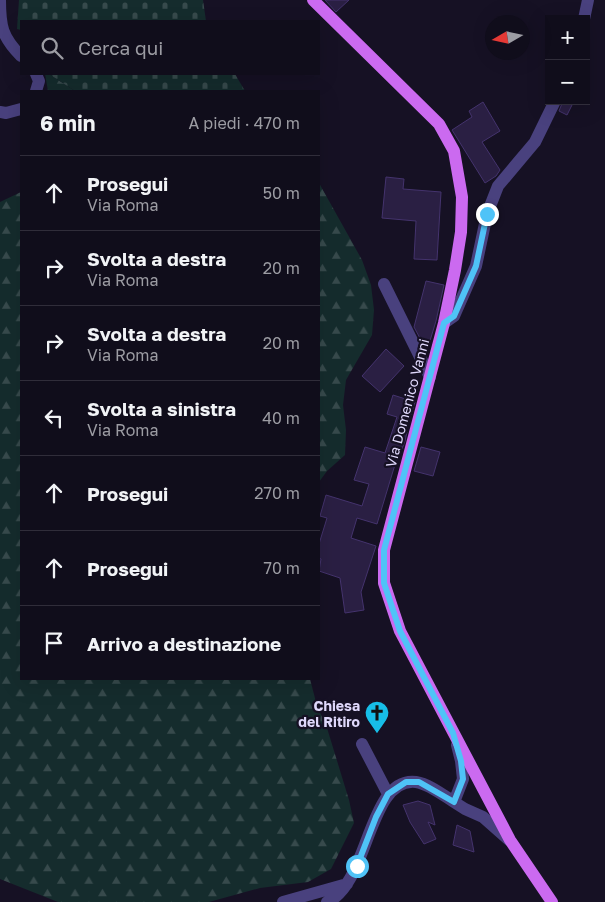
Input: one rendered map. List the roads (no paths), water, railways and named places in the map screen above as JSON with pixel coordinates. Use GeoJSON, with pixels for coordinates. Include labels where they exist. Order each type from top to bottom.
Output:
{"type":"FeatureCollection","features":[{"type":"Feature","properties":{"kind":"main road","name":"Via Domenico Vanni"},"geometry":{"type":"LineString","coordinates":[[312,0],[439,124],[454,151],[462,197],[461,232],[456,270],[444,323],[384,550],[384,583],[400,631],[453,733],[510,840],[552,902]]}},
{"type":"Feature","properties":{"kind":"street"},"geometry":{"type":"LineString","coordinates":[[0,0],[0,20],[8,43],[20,55]]}},
{"type":"Feature","properties":{"kind":"street"},"geometry":{"type":"LineString","coordinates":[[585,15],[588,0]]}},
{"type":"Feature","properties":{"kind":"street"},"geometry":{"type":"LineString","coordinates":[[36,75],[39,81],[36,90]]}},
{"type":"Feature","properties":{"kind":"street"},"geometry":{"type":"LineString","coordinates":[[444,323],[454,316],[476,266],[487,214],[498,186],[535,142],[553,105]]}},
{"type":"Feature","properties":{"kind":"street"},"geometry":{"type":"LineString","coordinates":[[0,112],[6,113],[20,109]]}},
{"type":"Feature","properties":{"kind":"street"},"geometry":{"type":"LineString","coordinates":[[384,284],[430,377]]}},
{"type":"Feature","properties":{"kind":"street"},"geometry":{"type":"LineString","coordinates":[[453,733],[461,761],[463,779],[454,802]]}},
{"type":"Feature","properties":{"kind":"street"},"geometry":{"type":"LineString","coordinates":[[362,744],[388,794]]}},
{"type":"Feature","properties":{"kind":"street"},"geometry":{"type":"LineString","coordinates":[[327,902],[334,899],[347,884],[357,866],[376,817],[388,794],[406,782],[419,782],[465,809],[483,817],[510,840]]}},
{"type":"Feature","properties":{"kind":"street"},"geometry":{"type":"LineString","coordinates":[[283,902],[347,884]]}},
{"type":"Feature","properties":{"kind":"place","name":"Chiesa del Ritiro"},"geometry":{"type":"Point","coordinates":[377,734]}}]}
